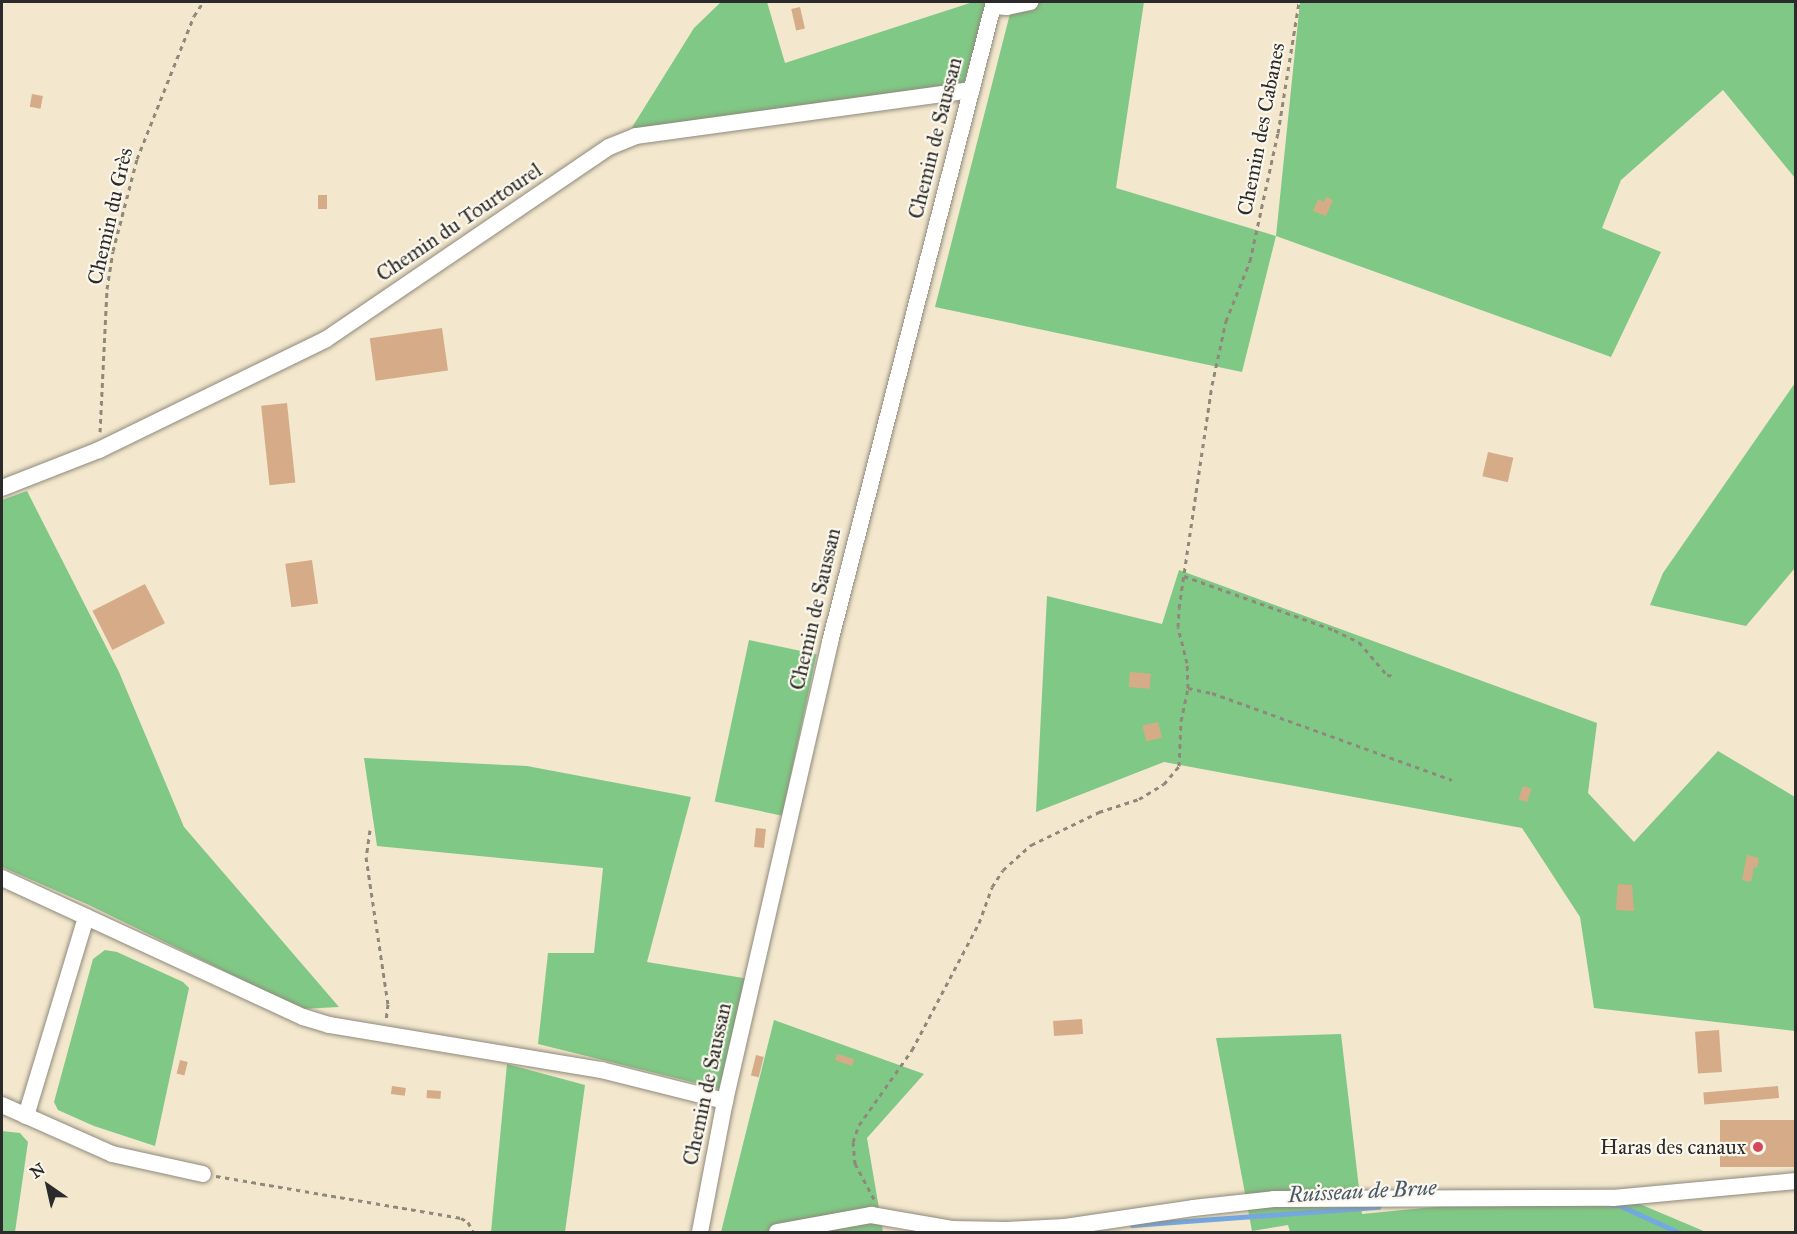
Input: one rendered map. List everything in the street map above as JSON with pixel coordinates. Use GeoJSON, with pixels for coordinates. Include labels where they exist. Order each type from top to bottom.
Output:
{"type":"FeatureCollection","features":[{"type":"Feature","properties":{"kind":"street"},"geometry":{"type":"LineString","coordinates":[[994,4],[1007,7],[1030,2]]}},
{"type":"Feature","properties":{"kind":"street","name":"Chemin de Saussan"},"geometry":{"type":"LineString","coordinates":[[699,1233],[725,1101],[858,527],[994,4]]}},
{"type":"Feature","properties":{"kind":"street","name":"Chemin du Tourtourel"},"geometry":{"type":"LineString","coordinates":[[2,488],[99,450],[325,340],[609,147],[636,136],[971,90]]}},
{"type":"Feature","properties":{"kind":"street"},"geometry":{"type":"LineString","coordinates":[[2,878],[303,1017],[384,1034],[601,1070],[725,1101]]}},
{"type":"Feature","properties":{"kind":"street"},"geometry":{"type":"LineString","coordinates":[[26,1116],[86,917]]}},
{"type":"Feature","properties":{"kind":"street"},"geometry":{"type":"LineString","coordinates":[[2,1105],[112,1154],[203,1174]]}},
{"type":"Feature","properties":{"kind":"street"},"geometry":{"type":"LineString","coordinates":[[777,1233],[871,1215],[952,1229],[1006,1230],[1065,1227],[1193,1208],[1274,1199],[1613,1198],[1796,1181]]}},
{"type":"Feature","properties":{"kind":"path","name":"Chemin du Grès"},"geometry":{"type":"LineString","coordinates":[[99,450],[107,290],[113,251],[137,159],[194,16],[203,2]]}},
{"type":"Feature","properties":{"kind":"path","name":"Chemin des Cabanes"},"geometry":{"type":"LineString","coordinates":[[871,1215],[875,1202],[855,1164],[853,1142],[859,1125],[912,1050],[979,923],[992,887],[1003,870],[1031,845],[1099,812],[1139,799],[1164,784],[1179,766],[1181,721],[1188,688],[1186,663],[1178,627],[1217,358],[1226,321],[1250,261],[1280,121],[1299,2]]}},
{"type":"Feature","properties":{"kind":"path"},"geometry":{"type":"LineString","coordinates":[[1184,576],[1351,638],[1359,642],[1387,675],[1396,676]]}},
{"type":"Feature","properties":{"kind":"path"},"geometry":{"type":"LineString","coordinates":[[1188,688],[1212,693],[1452,780]]}},
{"type":"Feature","properties":{"kind":"path"},"geometry":{"type":"LineString","coordinates":[[370,830],[366,857],[388,1004],[384,1034]]}},
{"type":"Feature","properties":{"kind":"path"},"geometry":{"type":"LineString","coordinates":[[203,1174],[460,1218],[468,1222],[473,1233]]}},
{"type":"Feature","properties":{"kind":"green space"},"geometry":{"type":"Polygon","coordinates":[[[721,2],[767,2],[785,63],[973,2],[989,2],[964,83],[631,129],[694,28],[721,2]]]}},
{"type":"Feature","properties":{"kind":"green space"},"geometry":{"type":"Polygon","coordinates":[[[1013,2],[1144,2],[1116,188],[1276,236],[1242,372],[935,307],[1013,2]]]}},
{"type":"Feature","properties":{"kind":"green space"},"geometry":{"type":"Polygon","coordinates":[[[1300,2],[1795,2],[1795,178],[1723,90],[1621,180],[1602,228],[1661,252],[1611,357],[1276,236],[1300,2]]]}},
{"type":"Feature","properties":{"kind":"green space"},"geometry":{"type":"Polygon","coordinates":[[[1795,383],[1795,568],[1746,626],[1650,605],[1663,573],[1795,383]]]}},
{"type":"Feature","properties":{"kind":"green space"},"geometry":{"type":"Polygon","coordinates":[[[27,491],[119,672],[184,827],[339,1007],[302,1009],[89,905],[2,867],[2,500],[27,491]]]}},
{"type":"Feature","properties":{"kind":"green space"},"geometry":{"type":"Polygon","coordinates":[[[1179,570],[1597,723],[1588,793],[1634,842],[1718,751],[1795,797],[1795,1031],[1594,1008],[1580,917],[1522,828],[1164,762],[1036,812],[1047,596],[1162,624],[1179,570]]]}},
{"type":"Feature","properties":{"kind":"green space"},"geometry":{"type":"Polygon","coordinates":[[[749,640],[816,654],[782,816],[715,801],[749,640]]]}},
{"type":"Feature","properties":{"kind":"green space"},"geometry":{"type":"Polygon","coordinates":[[[364,758],[527,766],[691,797],[647,962],[749,979],[724,1090],[538,1044],[548,953],[594,953],[603,868],[377,846],[364,758]]]}},
{"type":"Feature","properties":{"kind":"green space"},"geometry":{"type":"Polygon","coordinates":[[[105,950],[117,952],[183,982],[189,988],[155,1146],[94,1126],[58,1110],[54,1102],[93,959],[105,950]]]}},
{"type":"Feature","properties":{"kind":"green space"},"geometry":{"type":"Polygon","coordinates":[[[774,1020],[924,1074],[867,1138],[883,1232],[721,1232],[774,1020]]]}},
{"type":"Feature","properties":{"kind":"green space"},"geometry":{"type":"Polygon","coordinates":[[[1341,1034],[1362,1214],[1475,1203],[1635,1202],[1706,1232],[1290,1232],[1288,1225],[1252,1231],[1216,1038],[1341,1034]]]}},
{"type":"Feature","properties":{"kind":"green space"},"geometry":{"type":"Polygon","coordinates":[[[507,1064],[585,1085],[565,1232],[491,1232],[507,1064]]]}},
{"type":"Feature","properties":{"kind":"green space"},"geometry":{"type":"Polygon","coordinates":[[[2,1131],[20,1133],[28,1142],[15,1232],[2,1232],[2,1131]]]}},
{"type":"Feature","properties":{"kind":"building"},"geometry":{"type":"Polygon","coordinates":[[[800,7],[805,28],[796,30],[791,9],[800,7]]]}},
{"type":"Feature","properties":{"kind":"building"},"geometry":{"type":"Polygon","coordinates":[[[32,94],[43,96],[41,109],[30,107],[32,94]]]}},
{"type":"Feature","properties":{"kind":"building"},"geometry":{"type":"Polygon","coordinates":[[[318,195],[327,195],[327,209],[318,209],[318,195]]]}},
{"type":"Feature","properties":{"kind":"building"},"geometry":{"type":"Polygon","coordinates":[[[1326,197],[1333,200],[1326,216],[1313,211],[1318,199],[1324,202],[1326,197]]]}},
{"type":"Feature","properties":{"kind":"building"},"geometry":{"type":"Polygon","coordinates":[[[442,328],[448,371],[376,381],[370,338],[442,328]]]}},
{"type":"Feature","properties":{"kind":"building"},"geometry":{"type":"Polygon","coordinates":[[[287,403],[295,483],[270,485],[261,406],[287,403]]]}},
{"type":"Feature","properties":{"kind":"building"},"geometry":{"type":"Polygon","coordinates":[[[1488,452],[1513,458],[1508,482],[1482,476],[1488,452]]]}},
{"type":"Feature","properties":{"kind":"building"},"geometry":{"type":"Polygon","coordinates":[[[312,560],[318,604],[291,607],[285,564],[312,560]]]}},
{"type":"Feature","properties":{"kind":"building"},"geometry":{"type":"Polygon","coordinates":[[[145,584],[165,623],[112,650],[92,611],[145,584]]]}},
{"type":"Feature","properties":{"kind":"building"},"geometry":{"type":"Polygon","coordinates":[[[1130,672],[1151,674],[1150,689],[1129,687],[1130,672]]]}},
{"type":"Feature","properties":{"kind":"building"},"geometry":{"type":"Polygon","coordinates":[[[1158,722],[1162,738],[1146,741],[1142,726],[1158,722]]]}},
{"type":"Feature","properties":{"kind":"building"},"geometry":{"type":"Polygon","coordinates":[[[1523,786],[1532,789],[1527,802],[1519,799],[1523,786]]]}},
{"type":"Feature","properties":{"kind":"building"},"geometry":{"type":"Polygon","coordinates":[[[756,828],[766,829],[764,848],[754,847],[756,828]]]}},
{"type":"Feature","properties":{"kind":"building"},"geometry":{"type":"Polygon","coordinates":[[[1747,855],[1759,858],[1757,868],[1754,867],[1751,882],[1742,880],[1747,855]]]}},
{"type":"Feature","properties":{"kind":"building"},"geometry":{"type":"Polygon","coordinates":[[[1618,884],[1632,885],[1634,911],[1616,910],[1618,884]]]}},
{"type":"Feature","properties":{"kind":"building"},"geometry":{"type":"Polygon","coordinates":[[[1082,1019],[1083,1034],[1054,1036],[1053,1021],[1082,1019]]]}},
{"type":"Feature","properties":{"kind":"building"},"geometry":{"type":"Polygon","coordinates":[[[1719,1030],[1722,1072],[1698,1074],[1695,1032],[1719,1030]]]}},
{"type":"Feature","properties":{"kind":"building"},"geometry":{"type":"Polygon","coordinates":[[[837,1054],[854,1059],[852,1066],[835,1060],[837,1054]]]}},
{"type":"Feature","properties":{"kind":"building"},"geometry":{"type":"Polygon","coordinates":[[[756,1055],[764,1057],[759,1077],[751,1075],[756,1055]]]}},
{"type":"Feature","properties":{"kind":"building"},"geometry":{"type":"Polygon","coordinates":[[[180,1060],[188,1062],[184,1076],[177,1074],[180,1060]]]}},
{"type":"Feature","properties":{"kind":"building"},"geometry":{"type":"Polygon","coordinates":[[[392,1086],[406,1088],[405,1096],[391,1094],[392,1086]]]}},
{"type":"Feature","properties":{"kind":"building"},"geometry":{"type":"Polygon","coordinates":[[[1778,1086],[1779,1098],[1704,1104],[1703,1093],[1778,1086]]]}},
{"type":"Feature","properties":{"kind":"building"},"geometry":{"type":"Polygon","coordinates":[[[427,1090],[441,1091],[440,1099],[426,1098],[427,1090]]]}},
{"type":"Feature","properties":{"kind":"building","name":"Haras des canaux"},"geometry":{"type":"Polygon","coordinates":[[[1720,1120],[1796,1120],[1796,1167],[1720,1167],[1720,1120]]]}},
{"type":"Feature","properties":{"kind":"waterway","name":"Ruisseau de Brue"},"geometry":{"type":"LineString","coordinates":[[1612,1206],[1621,1206],[1678,1232]]}},
{"type":"Feature","properties":{"kind":"waterway","name":"Ruisseau de Brue"},"geometry":{"type":"LineString","coordinates":[[1132,1225],[1378,1207]]}},
{"type":"Feature","properties":{"kind":"place","name":"Haras des canaux"},"geometry":{"type":"Point","coordinates":[1758,1147]}}]}
